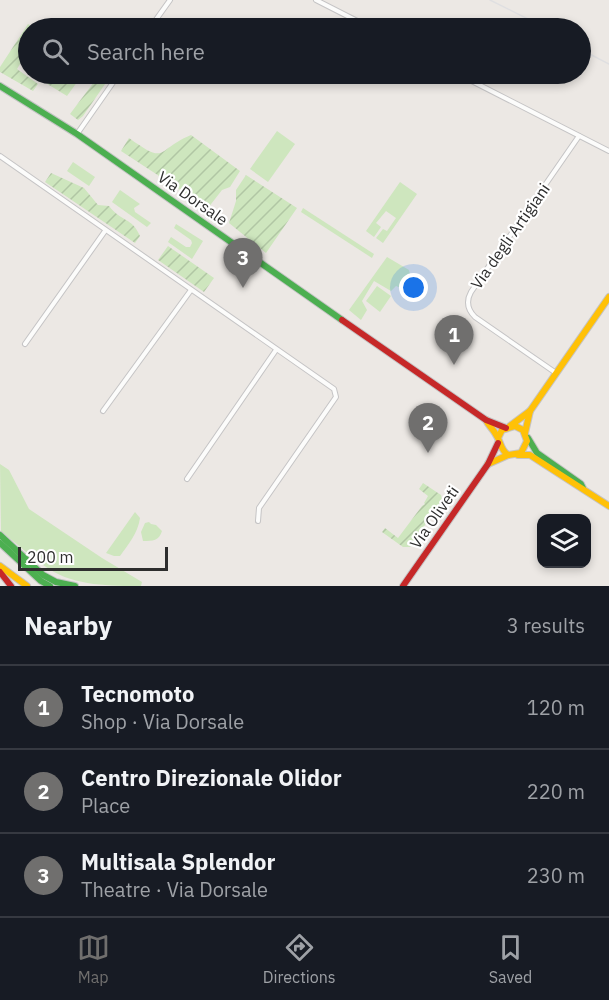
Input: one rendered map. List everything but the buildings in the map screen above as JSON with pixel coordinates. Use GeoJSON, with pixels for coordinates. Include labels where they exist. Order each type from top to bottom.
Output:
{"type":"FeatureCollection","features":[{"type":"Feature","properties":{"kind":"main road","name":"Via Dorsale"},"geometry":{"type":"LineString","coordinates":[[0,86],[77,134],[486,420],[508,427]]}},
{"type":"Feature","properties":{"kind":"main road"},"geometry":{"type":"LineString","coordinates":[[509,455],[502,450],[498,440],[502,430],[530,411],[609,297]]}},
{"type":"Feature","properties":{"kind":"main road"},"geometry":{"type":"LineString","coordinates":[[517,455],[524,450],[530,411]]}},
{"type":"Feature","properties":{"kind":"main road","name":"Via Dorsale"},"geometry":{"type":"LineString","coordinates":[[486,420],[498,440]]}},
{"type":"Feature","properties":{"kind":"main road"},"geometry":{"type":"LineString","coordinates":[[508,427],[518,427],[537,453],[584,488]]}},
{"type":"Feature","properties":{"kind":"main road","name":"Via Oliveti"},"geometry":{"type":"LineString","coordinates":[[403,586],[488,464],[498,440]]}},
{"type":"Feature","properties":{"kind":"main road"},"geometry":{"type":"LineString","coordinates":[[488,464],[509,455],[530,455],[609,506]]}},
{"type":"Feature","properties":{"kind":"main road"},"geometry":{"type":"LineString","coordinates":[[0,535],[43,575],[56,582],[75,586]]}},
{"type":"Feature","properties":{"kind":"main road"},"geometry":{"type":"LineString","coordinates":[[0,543],[41,581],[50,586]]}},
{"type":"Feature","properties":{"kind":"main road"},"geometry":{"type":"LineString","coordinates":[[0,566],[27,586]]}},
{"type":"Feature","properties":{"kind":"main road"},"geometry":{"type":"LineString","coordinates":[[0,572],[11,586]]}},
{"type":"Feature","properties":{"kind":"main road"},"geometry":{"type":"LineString","coordinates":[[0,579],[11,586]]}},
{"type":"Feature","properties":{"kind":"street"},"geometry":{"type":"LineString","coordinates":[[157,18],[170,0]]}},
{"type":"Feature","properties":{"kind":"street"},"geometry":{"type":"LineString","coordinates":[[316,0],[351,18]]}},
{"type":"Feature","properties":{"kind":"street"},"geometry":{"type":"LineString","coordinates":[[77,134],[112,84]]}},
{"type":"Feature","properties":{"kind":"street"},"geometry":{"type":"LineString","coordinates":[[478,84],[609,151]]}},
{"type":"Feature","properties":{"kind":"street","name":"Via degli Artigiani"},"geometry":{"type":"LineString","coordinates":[[556,373],[475,317],[468,308],[467,302],[471,292],[579,136]]}},
{"type":"Feature","properties":{"kind":"street"},"geometry":{"type":"LineString","coordinates":[[0,156],[334,389],[336,397],[259,508],[258,521]]}},
{"type":"Feature","properties":{"kind":"street"},"geometry":{"type":"LineString","coordinates":[[25,344],[105,231]]}},
{"type":"Feature","properties":{"kind":"street"},"geometry":{"type":"LineString","coordinates":[[103,411],[191,290]]}},
{"type":"Feature","properties":{"kind":"street"},"geometry":{"type":"LineString","coordinates":[[187,479],[276,350]]}},
{"type":"Feature","properties":{"kind":"green space"},"geometry":{"type":"Polygon","coordinates":[[[18,39],[18,82],[0,72],[0,67],[18,39]]]}},
{"type":"Feature","properties":{"kind":"green space"},"geometry":{"type":"Polygon","coordinates":[[[21,84],[38,84],[33,91],[21,84]]]}},
{"type":"Feature","properties":{"kind":"green space"},"geometry":{"type":"Polygon","coordinates":[[[47,84],[76,84],[67,96],[47,84]]]}},
{"type":"Feature","properties":{"kind":"green space"},"geometry":{"type":"Polygon","coordinates":[[[92,84],[105,84],[83,116],[78,120],[70,114],[92,84]]]}},
{"type":"Feature","properties":{"kind":"green space"},"geometry":{"type":"Polygon","coordinates":[[[277,131],[295,144],[268,182],[250,169],[277,131]]]}},
{"type":"Feature","properties":{"kind":"green space"},"geometry":{"type":"Polygon","coordinates":[[[191,135],[240,171],[230,187],[222,190],[208,208],[121,151],[129,138],[141,147],[161,153],[191,135]]]}},
{"type":"Feature","properties":{"kind":"green space"},"geometry":{"type":"Polygon","coordinates":[[[73,162],[95,177],[89,186],[67,171],[73,162]]]}},
{"type":"Feature","properties":{"kind":"green space"},"geometry":{"type":"Polygon","coordinates":[[[51,173],[84,188],[98,205],[109,206],[130,222],[140,236],[135,243],[45,182],[51,173]]]}},
{"type":"Feature","properties":{"kind":"green space"},"geometry":{"type":"Polygon","coordinates":[[[246,175],[297,208],[266,253],[229,223],[236,201],[236,190],[246,175]]]}},
{"type":"Feature","properties":{"kind":"green space"},"geometry":{"type":"Polygon","coordinates":[[[400,182],[417,194],[383,243],[376,238],[383,229],[387,231],[396,218],[386,211],[376,223],[381,227],[374,237],[366,231],[400,182]]]}},
{"type":"Feature","properties":{"kind":"green space"},"geometry":{"type":"Polygon","coordinates":[[[120,190],[140,204],[134,208],[135,212],[151,223],[147,227],[112,202],[120,190]]]}},
{"type":"Feature","properties":{"kind":"green space"},"geometry":{"type":"Polygon","coordinates":[[[303,208],[374,254],[372,258],[301,212],[303,208]]]}},
{"type":"Feature","properties":{"kind":"green space"},"geometry":{"type":"Polygon","coordinates":[[[176,224],[203,241],[192,259],[168,242],[171,237],[186,247],[190,247],[192,243],[174,228],[176,224]]]}},
{"type":"Feature","properties":{"kind":"green space"},"geometry":{"type":"Polygon","coordinates":[[[168,246],[214,278],[204,292],[158,260],[168,246]]]}},
{"type":"Feature","properties":{"kind":"green space"},"geometry":{"type":"Polygon","coordinates":[[[387,257],[409,270],[410,274],[401,288],[396,286],[391,291],[374,281],[362,301],[367,310],[361,320],[349,310],[387,257]]]}},
{"type":"Feature","properties":{"kind":"green space"},"geometry":{"type":"Polygon","coordinates":[[[377,286],[391,296],[380,312],[366,301],[377,286]]]}},
{"type":"Feature","properties":{"kind":"green space"},"geometry":{"type":"Polygon","coordinates":[[[0,464],[9,470],[29,509],[142,582],[141,586],[94,584],[59,575],[1,531],[0,464]]]}},
{"type":"Feature","properties":{"kind":"green space"},"geometry":{"type":"Polygon","coordinates":[[[423,483],[441,495],[442,500],[410,547],[403,547],[382,532],[385,528],[398,538],[425,504],[428,496],[419,489],[423,483]]]}},
{"type":"Feature","properties":{"kind":"green space"},"geometry":{"type":"Polygon","coordinates":[[[135,512],[140,518],[139,523],[126,548],[120,556],[106,553],[135,512]]]}},
{"type":"Feature","properties":{"kind":"green space"},"geometry":{"type":"Polygon","coordinates":[[[149,522],[162,531],[155,540],[143,541],[141,532],[145,523],[149,522]]]}},
{"type":"Feature","properties":{"kind":"railway"},"geometry":{"type":"LineString","coordinates":[[490,0],[526,18]]}},
{"type":"Feature","properties":{"kind":"railway"},"geometry":{"type":"LineString","coordinates":[[591,55],[609,64]]}},
{"type":"Feature","properties":{"kind":"traffic: fast"},"geometry":{"type":"LineString","coordinates":[[0,86],[77,134],[342,320]]}},
{"type":"Feature","properties":{"kind":"traffic: fast"},"geometry":{"type":"LineString","coordinates":[[528,438],[537,453],[581,484],[583,488]]}},
{"type":"Feature","properties":{"kind":"traffic: fast"},"geometry":{"type":"LineString","coordinates":[[0,535],[43,575],[56,582],[75,586]]}},
{"type":"Feature","properties":{"kind":"traffic: fast"},"geometry":{"type":"LineString","coordinates":[[0,543],[41,581],[50,586]]}},
{"type":"Feature","properties":{"kind":"traffic: slow"},"geometry":{"type":"LineString","coordinates":[[510,426],[530,411],[609,297]]}},
{"type":"Feature","properties":{"kind":"traffic: slow"},"geometry":{"type":"LineString","coordinates":[[525,433],[530,411]]}},
{"type":"Feature","properties":{"kind":"traffic: slow"},"geometry":{"type":"LineString","coordinates":[[486,420],[497,436],[503,451],[508,455],[521,453],[527,441],[523,430],[515,426],[502,430],[498,438]]}},
{"type":"Feature","properties":{"kind":"traffic: slow"},"geometry":{"type":"LineString","coordinates":[[488,464],[508,455]]}},
{"type":"Feature","properties":{"kind":"traffic: slow"},"geometry":{"type":"LineString","coordinates":[[518,455],[530,455],[609,506]]}},
{"type":"Feature","properties":{"kind":"traffic: slow"},"geometry":{"type":"LineString","coordinates":[[0,566],[27,586]]}},
{"type":"Feature","properties":{"kind":"traffic: jam"},"geometry":{"type":"LineString","coordinates":[[342,320],[486,420],[506,428]]}},
{"type":"Feature","properties":{"kind":"traffic: jam"},"geometry":{"type":"LineString","coordinates":[[403,586],[488,464],[498,443]]}},
{"type":"Feature","properties":{"kind":"traffic: jam"},"geometry":{"type":"LineString","coordinates":[[0,572],[11,586]]}},
{"type":"Feature","properties":{"kind":"place","name":"Multisala Splendor"},"geometry":{"type":"Point","coordinates":[243,288]}},
{"type":"Feature","properties":{"kind":"place","name":"Tecnomoto"},"geometry":{"type":"Point","coordinates":[454,365]}},
{"type":"Feature","properties":{"kind":"place","name":"Centro Direzionale Olidor"},"geometry":{"type":"Point","coordinates":[428,453]}}]}
